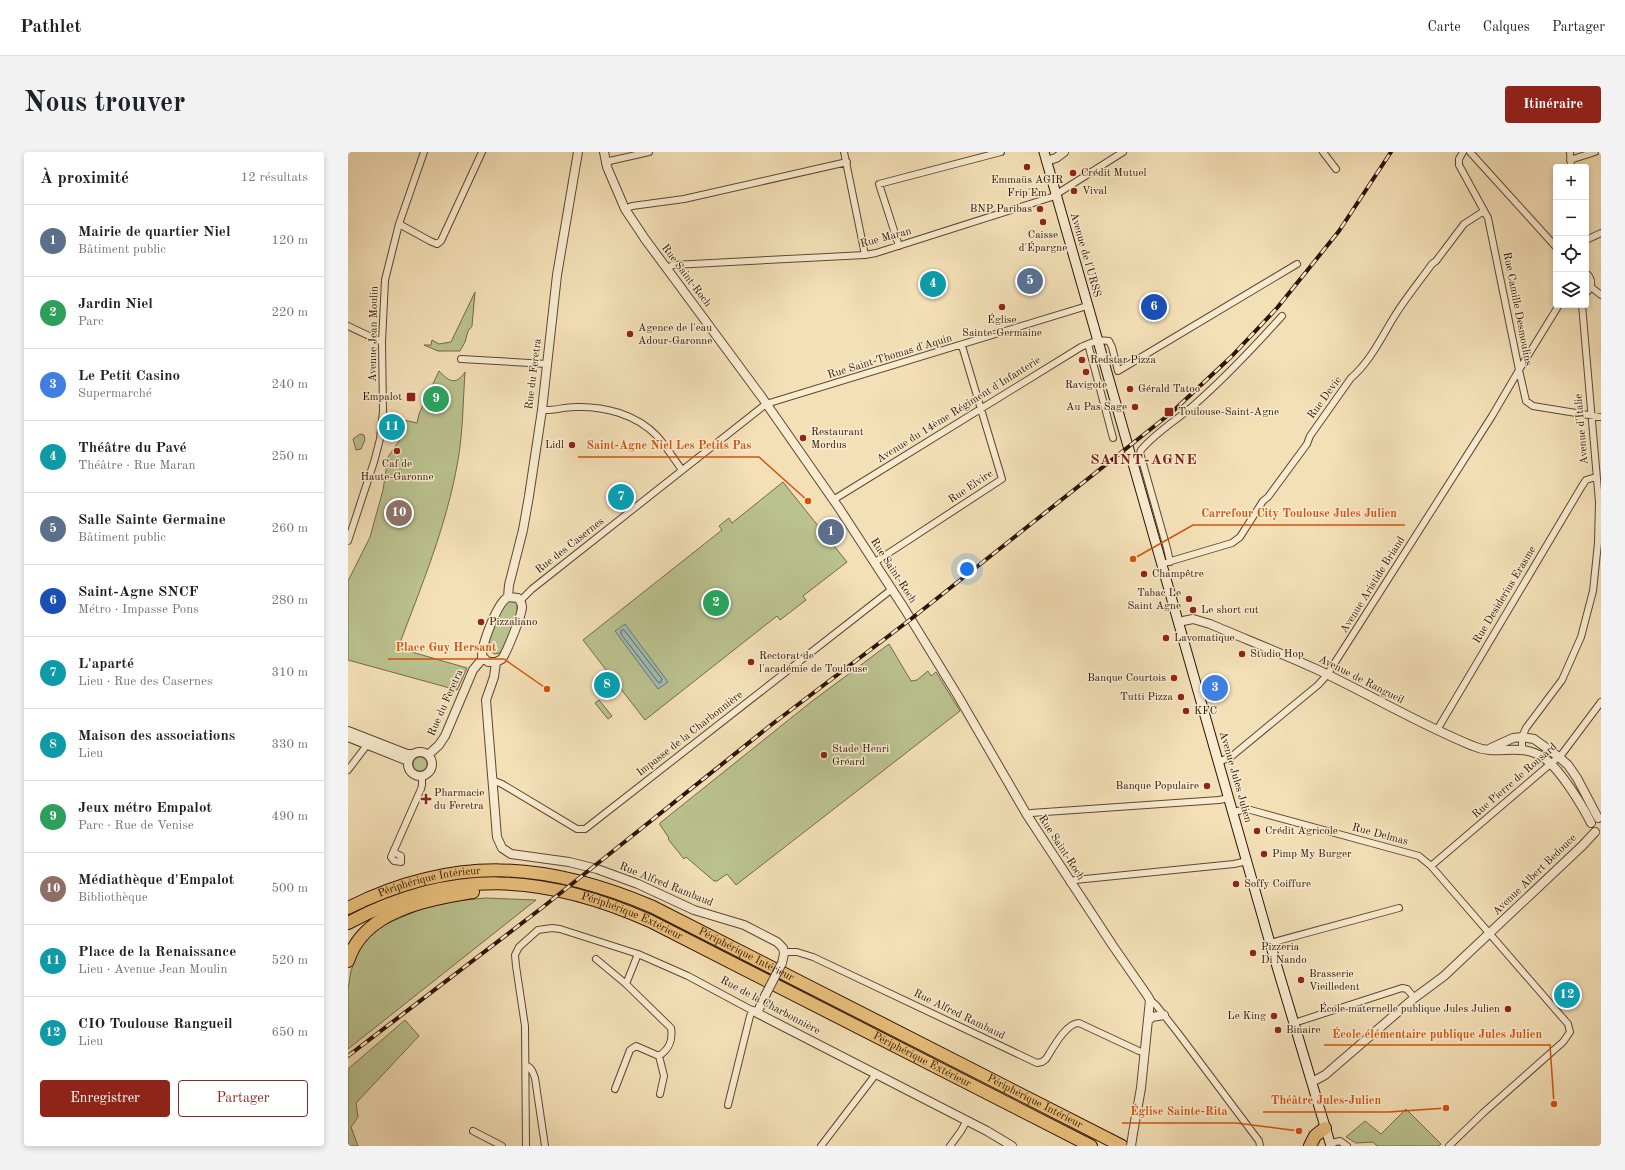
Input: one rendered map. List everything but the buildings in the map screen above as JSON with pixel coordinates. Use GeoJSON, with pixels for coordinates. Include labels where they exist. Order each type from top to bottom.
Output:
{"type":"FeatureCollection","features":[{"type":"Feature","properties":{"kind":"highway","name":"Périphérique Intérieur"},"geometry":{"type":"LineString","coordinates":[[348,908],[375,895],[418,881],[445,874],[472,871],[519,870],[542,873],[596,886],[653,907],[1122,1146]]}},
{"type":"Feature","properties":{"kind":"highway","name":"Périphérique Extérieur"},"geometry":{"type":"LineString","coordinates":[[348,923],[396,901],[422,893],[447,888],[482,884],[521,884],[571,892],[596,899],[650,921],[1090,1146]]}},
{"type":"Feature","properties":{"kind":"highway"},"geometry":{"type":"LineString","coordinates":[[348,961],[355,945],[367,930],[384,918],[400,910],[448,896],[508,889],[521,884]]}},
{"type":"Feature","properties":{"kind":"highway"},"geometry":{"type":"LineString","coordinates":[[1310,1146],[1315,1136],[1325,1128]]}},
{"type":"Feature","properties":{"kind":"highway"},"geometry":{"type":"LineString","coordinates":[[1109,1139],[1126,1140],[1138,1146]]}},
{"type":"Feature","properties":{"kind":"main road","name":"Avenue de l'URSS"},"geometry":{"type":"LineString","coordinates":[[1044,152],[1131,460]]}},
{"type":"Feature","properties":{"kind":"main road","name":"Avenue Jules Julien"},"geometry":{"type":"LineString","coordinates":[[1131,460],[1165,563],[1178,622],[1205,719],[1219,762],[1270,943],[1331,1145]]}},
{"type":"Feature","properties":{"kind":"street","name":"Avenue Jean Moulin"},"geometry":{"type":"LineString","coordinates":[[348,541],[380,439],[383,411],[382,342],[385,280],[399,224],[424,152]]}},
{"type":"Feature","properties":{"kind":"street"},"geometry":{"type":"LineString","coordinates":[[399,224],[437,244],[441,241],[482,152]]}},
{"type":"Feature","properties":{"kind":"street","name":"Rue du Feretra"},"geometry":{"type":"LineString","coordinates":[[508,597],[509,584],[523,530],[542,410],[557,276],[578,152]]}},
{"type":"Feature","properties":{"kind":"street","name":"Rue Saint-Roch"},"geometry":{"type":"LineString","coordinates":[[604,152],[605,162],[616,192],[625,208],[645,239],[766,404],[875,562],[958,696],[1027,815],[1070,883],[1150,1000]]}},
{"type":"Feature","properties":{"kind":"street"},"geometry":{"type":"LineString","coordinates":[[605,162],[649,152]]}},
{"type":"Feature","properties":{"kind":"street"},"geometry":{"type":"LineString","coordinates":[[844,152],[865,255]]}},
{"type":"Feature","properties":{"kind":"street"},"geometry":{"type":"LineString","coordinates":[[898,246],[879,184],[1001,152]]}},
{"type":"Feature","properties":{"kind":"street"},"geometry":{"type":"LineString","coordinates":[[1046,161],[1056,158],[1064,152]]}},
{"type":"Feature","properties":{"kind":"street","name":"Rue Maran"},"geometry":{"type":"LineString","coordinates":[[666,268],[673,266],[865,255],[1044,200],[1056,195],[1123,152]]}},
{"type":"Feature","properties":{"kind":"street"},"geometry":{"type":"LineString","coordinates":[[1323,152],[1336,169]]}},
{"type":"Feature","properties":{"kind":"street","name":"Rue Camille Desmoulins"},"geometry":{"type":"LineString","coordinates":[[1463,152],[1459,165],[1484,212],[1490,228],[1499,265],[1526,400],[1533,406],[1601,417]]}},
{"type":"Feature","properties":{"kind":"street"},"geometry":{"type":"LineString","coordinates":[[1470,152],[1553,243]]}},
{"type":"Feature","properties":{"kind":"street"},"geometry":{"type":"LineString","coordinates":[[1570,152],[1571,164],[1596,152]]}},
{"type":"Feature","properties":{"kind":"street"},"geometry":{"type":"LineString","coordinates":[[625,208],[684,199],[847,162]]}},
{"type":"Feature","properties":{"kind":"street","name":"Rue Devic"},"geometry":{"type":"LineString","coordinates":[[1165,563],[1232,543],[1240,537],[1263,501],[1268,497],[1307,444],[1310,436],[1347,384],[1358,372],[1389,329],[1394,318],[1432,264],[1436,261],[1464,224],[1484,212]]}},
{"type":"Feature","properties":{"kind":"street"},"geometry":{"type":"LineString","coordinates":[[1589,239],[1601,233]]}},
{"type":"Feature","properties":{"kind":"street"},"geometry":{"type":"LineString","coordinates":[[1549,238],[1553,241]]}},
{"type":"Feature","properties":{"kind":"street"},"geometry":{"type":"LineString","coordinates":[[1097,340],[1109,342],[1112,347],[1118,371],[1297,264]]}},
{"type":"Feature","properties":{"kind":"street"},"geometry":{"type":"LineString","coordinates":[[1589,277],[1591,280],[1591,287],[1589,289]]}},
{"type":"Feature","properties":{"kind":"street"},"geometry":{"type":"LineString","coordinates":[[1591,287],[1601,295]]}},
{"type":"Feature","properties":{"kind":"street","name":"Rue Saint-Thomas d'Aquin"},"geometry":{"type":"LineString","coordinates":[[766,404],[962,346],[1087,306]]}},
{"type":"Feature","properties":{"kind":"street","name":"Avenue Aristide Briand"},"geometry":{"type":"LineString","coordinates":[[1219,762],[1232,756],[1318,685],[1327,675],[1492,416],[1557,308]]}},
{"type":"Feature","properties":{"kind":"street","name":"Avenue d'Italie"},"geometry":{"type":"LineString","coordinates":[[1522,737],[1526,728],[1562,680],[1584,631],[1593,592],[1598,543],[1599,502],[1582,308]]}},
{"type":"Feature","properties":{"kind":"street","name":"Avenue Jules Julien"},"geometry":{"type":"LineString","coordinates":[[1165,563],[1167,548],[1140,450],[1210,390],[1254,347],[1282,316]]}},
{"type":"Feature","properties":{"kind":"street"},"geometry":{"type":"LineString","coordinates":[[348,326],[382,342]]}},
{"type":"Feature","properties":{"kind":"street","name":"Avenue du 14ème Régiment d'Infanterie"},"geometry":{"type":"LineString","coordinates":[[833,500],[1075,350],[1097,340]]}},
{"type":"Feature","properties":{"kind":"street"},"geometry":{"type":"LineString","coordinates":[[1088,344],[1113,438]]}},
{"type":"Feature","properties":{"kind":"street","name":"Rue Elvire"},"geometry":{"type":"LineString","coordinates":[[875,562],[1002,479],[962,346]]}},
{"type":"Feature","properties":{"kind":"street"},"geometry":{"type":"LineString","coordinates":[[461,359],[547,364]]}},
{"type":"Feature","properties":{"kind":"street","name":"Rue des Casernes"},"geometry":{"type":"LineString","coordinates":[[520,601],[532,589],[766,404]]}},
{"type":"Feature","properties":{"kind":"street"},"geometry":{"type":"LineString","coordinates":[[542,410],[589,407],[617,412],[631,417],[644,425],[657,436],[682,470]]}},
{"type":"Feature","properties":{"kind":"street","name":"Rue Desiderius Erasme"},"geometry":{"type":"LineString","coordinates":[[1437,730],[1582,486],[1586,480],[1596,476]]}},
{"type":"Feature","properties":{"kind":"street","name":"Impasse de la Charbonnière"},"geometry":{"type":"LineString","coordinates":[[492,780],[502,784],[575,828],[581,830],[585,829],[892,589]]}},
{"type":"Feature","properties":{"kind":"street"},"geometry":{"type":"LineString","coordinates":[[508,597],[518,598],[520,601],[522,609],[504,655],[496,662],[488,662],[483,658],[484,645],[497,610],[502,602],[508,597]]}},
{"type":"Feature","properties":{"kind":"street","name":"Avenue de Rangueil"},"geometry":{"type":"LineString","coordinates":[[1178,622],[1194,619],[1200,620],[1327,675],[1437,730],[1476,747],[1488,750],[1522,749],[1537,754],[1551,764],[1587,814],[1592,828],[1598,832]]}},
{"type":"Feature","properties":{"kind":"street","name":"Rue du Feretra"},"geometry":{"type":"LineString","coordinates":[[428,755],[439,745],[473,670],[483,658]]}},
{"type":"Feature","properties":{"kind":"street","name":"Rue Alfred Rambaud"},"geometry":{"type":"LineString","coordinates":[[496,662],[486,700],[497,837],[502,848],[510,854],[569,862],[624,878],[694,910],[744,925],[777,942],[784,952],[797,952],[813,957],[1037,1063],[1046,1059],[1067,1028],[1074,1023],[1079,1022],[1145,1053]]}},
{"type":"Feature","properties":{"kind":"street","name":"Rue Pierre de Ronsard"},"geometry":{"type":"LineString","coordinates":[[1431,866],[1559,757],[1601,702]]}},
{"type":"Feature","properties":{"kind":"street"},"geometry":{"type":"LineString","coordinates":[[348,731],[407,754],[410,758],[409,770],[417,776],[422,776],[430,772],[432,768],[431,758],[421,752],[410,758],[367,745],[348,737]]}},
{"type":"Feature","properties":{"kind":"street"},"geometry":{"type":"LineString","coordinates":[[1522,737],[1522,749]]}},
{"type":"Feature","properties":{"kind":"street"},"geometry":{"type":"LineString","coordinates":[[1488,750],[1513,738],[1522,737],[1534,739],[1568,765],[1577,778],[1600,818],[1594,819],[1591,823]]}},
{"type":"Feature","properties":{"kind":"street"},"geometry":{"type":"LineString","coordinates":[[348,770],[367,745]]}},
{"type":"Feature","properties":{"kind":"street"},"geometry":{"type":"LineString","coordinates":[[394,850],[422,785],[422,776]]}},
{"type":"Feature","properties":{"kind":"street"},"geometry":{"type":"LineString","coordinates":[[1027,815],[1031,813],[1058,810],[1219,800],[1229,798]]}},
{"type":"Feature","properties":{"kind":"street","name":"Rue Delmas"},"geometry":{"type":"LineString","coordinates":[[1233,812],[1247,809],[1419,856],[1431,866],[1568,1024],[1570,1032],[1563,1042],[1482,1113],[1449,1146]]}},
{"type":"Feature","properties":{"kind":"street","name":"Avenue Albert Bedouce"},"geometry":{"type":"LineString","coordinates":[[1312,1082],[1325,1075],[1413,1000],[1444,976],[1598,832]]}},
{"type":"Feature","properties":{"kind":"street"},"geometry":{"type":"LineString","coordinates":[[1070,883],[1075,880],[1234,864],[1247,861]]}},
{"type":"Feature","properties":{"kind":"street"},"geometry":{"type":"LineString","coordinates":[[1270,943],[1399,908]]}},
{"type":"Feature","properties":{"kind":"street","name":"Rue de la Charbonnière"},"geometry":{"type":"LineString","coordinates":[[526,1066],[525,1026],[516,966],[516,955],[519,947],[538,930],[552,928],[638,954],[694,979],[967,1120],[1012,1146]]}},
{"type":"Feature","properties":{"kind":"street"},"geometry":{"type":"LineString","coordinates":[[728,1105],[750,1016],[766,994],[782,963],[784,952]]}},
{"type":"Feature","properties":{"kind":"street"},"geometry":{"type":"LineString","coordinates":[[626,984],[638,954]]}},
{"type":"Feature","properties":{"kind":"street"},"geometry":{"type":"LineString","coordinates":[[596,959],[626,984],[671,1028],[672,1036],[670,1045],[659,1056]]}},
{"type":"Feature","properties":{"kind":"street"},"geometry":{"type":"LineString","coordinates":[[1294,1022],[1402,988],[1407,989],[1412,995],[1413,1000]]}},
{"type":"Feature","properties":{"kind":"street"},"geometry":{"type":"LineString","coordinates":[[1150,1000],[1164,1015],[1255,1135],[1260,1146]]}},
{"type":"Feature","properties":{"kind":"street"},"geometry":{"type":"LineString","coordinates":[[1131,1146],[1145,1053],[1150,1000]]}},
{"type":"Feature","properties":{"kind":"street"},"geometry":{"type":"LineString","coordinates":[[1148,1022],[1156,1015],[1164,1015]]}},
{"type":"Feature","properties":{"kind":"street"},"geometry":{"type":"LineString","coordinates":[[615,1089],[630,1050],[636,1046],[659,1056]]}},
{"type":"Feature","properties":{"kind":"street"},"geometry":{"type":"LineString","coordinates":[[659,1056],[664,1076],[660,1094]]}},
{"type":"Feature","properties":{"kind":"street"},"geometry":{"type":"LineString","coordinates":[[526,1066],[526,1146]]}},
{"type":"Feature","properties":{"kind":"street"},"geometry":{"type":"LineString","coordinates":[[526,1066],[532,1070],[534,1078],[545,1146]]}},
{"type":"Feature","properties":{"kind":"street"},"geometry":{"type":"LineString","coordinates":[[821,1146],[876,1074]]}},
{"type":"Feature","properties":{"kind":"street"},"geometry":{"type":"LineString","coordinates":[[950,1146],[967,1120]]}},
{"type":"Feature","properties":{"kind":"street"},"geometry":{"type":"LineString","coordinates":[[473,1131],[502,1146]]}},
{"type":"Feature","properties":{"kind":"street"},"geometry":{"type":"LineString","coordinates":[[1331,1145],[1340,1141],[1348,1146]]}},
{"type":"Feature","properties":{"kind":"green space"},"geometry":{"type":"Polygon","coordinates":[[[475,292],[472,326],[468,331],[465,342],[460,351],[438,351],[424,345],[431,345],[432,340],[439,344],[451,342],[475,292]]]}},
{"type":"Feature","properties":{"kind":"green space"},"geometry":{"type":"Polygon","coordinates":[[[439,371],[445,377],[455,381],[465,372],[460,449],[453,484],[440,532],[398,648],[467,668],[457,690],[348,660],[348,581],[370,537],[383,490],[388,457],[401,438],[395,418],[417,423],[419,414],[439,371]]]}},
{"type":"Feature","properties":{"kind":"green space"},"geometry":{"type":"Polygon","coordinates":[[[360,434],[364,435],[365,440],[361,449],[356,450],[353,439],[360,434]]]}},
{"type":"Feature","properties":{"kind":"green space"},"geometry":{"type":"Polygon","coordinates":[[[783,482],[847,562],[803,596],[806,600],[780,620],[777,616],[645,720],[583,640],[722,530],[719,526],[729,518],[732,523],[783,482]]]}},
{"type":"Feature","properties":{"kind":"green space"},"geometry":{"type":"Polygon","coordinates":[[[508,601],[515,602],[517,604],[517,616],[503,649],[500,653],[494,654],[488,648],[488,642],[500,610],[508,601]]]}},
{"type":"Feature","properties":{"kind":"green space","name":"Stade Henri Gréard"},"geometry":{"type":"Polygon","coordinates":[[[889,644],[911,681],[917,680],[928,671],[931,676],[936,672],[960,711],[736,885],[727,874],[717,881],[714,881],[686,857],[684,859],[668,839],[669,838],[660,823],[811,702],[889,644]]]}},
{"type":"Feature","properties":{"kind":"green space"},"geometry":{"type":"Polygon","coordinates":[[[599,700],[612,716],[608,719],[595,703],[599,700]]]}},
{"type":"Feature","properties":{"kind":"green space"},"geometry":{"type":"Polygon","coordinates":[[[420,757],[425,759],[427,764],[425,769],[420,771],[415,769],[413,764],[415,759],[420,757]]]}},
{"type":"Feature","properties":{"kind":"green space"},"geometry":{"type":"Polygon","coordinates":[[[485,898],[536,900],[348,1049],[348,989],[351,971],[360,947],[374,929],[426,907],[456,901],[485,898]]]}},
{"type":"Feature","properties":{"kind":"green space"},"geometry":{"type":"Polygon","coordinates":[[[405,1020],[419,1036],[356,1103],[358,1117],[351,1127],[358,1146],[348,1146],[348,1069],[405,1020]]]}},
{"type":"Feature","properties":{"kind":"green space"},"geometry":{"type":"Polygon","coordinates":[[[1406,1109],[1441,1144],[1439,1146],[1377,1146],[1373,1142],[1356,1143],[1346,1137],[1365,1121],[1381,1134],[1406,1109]]]}},
{"type":"Feature","properties":{"kind":"water"},"geometry":{"type":"Polygon","coordinates":[[[625,624],[668,682],[658,689],[615,631],[625,624]]]}},
{"type":"Feature","properties":{"kind":"railway"},"geometry":{"type":"LineString","coordinates":[[348,1056],[543,907],[771,725],[911,619],[1171,413],[1231,357],[1277,308],[1339,231],[1391,152]]}},
{"type":"Feature","properties":{"kind":"place","name":"Emmaüs AGIR Frip'Em"},"geometry":{"type":"Point","coordinates":[1027,167]}},
{"type":"Feature","properties":{"kind":"place","name":"Crédit Mutuel"},"geometry":{"type":"Point","coordinates":[1073,173]}},
{"type":"Feature","properties":{"kind":"place","name":"Vival"},"geometry":{"type":"Point","coordinates":[1074,191]}},
{"type":"Feature","properties":{"kind":"place","name":"BNP Paribas"},"geometry":{"type":"Point","coordinates":[1040,209]}},
{"type":"Feature","properties":{"kind":"place","name":"Caisse d'Épargne"},"geometry":{"type":"Point","coordinates":[1043,222]}},
{"type":"Feature","properties":{"kind":"place","name":"Salle Sainte Germaine"},"geometry":{"type":"Point","coordinates":[1030,281]}},
{"type":"Feature","properties":{"kind":"place","name":"Théâtre du Pavé"},"geometry":{"type":"Point","coordinates":[933,284]}},
{"type":"Feature","properties":{"kind":"place","name":"Église Sainte-Germaine"},"geometry":{"type":"Point","coordinates":[1002,307]}},
{"type":"Feature","properties":{"kind":"place","name":"Saint-Agne SNCF"},"geometry":{"type":"Point","coordinates":[1154,307]}},
{"type":"Feature","properties":{"kind":"place","name":"Agence de l'eau Adour-Garonne"},"geometry":{"type":"Point","coordinates":[630,334]}},
{"type":"Feature","properties":{"kind":"place","name":"Redstar Pizza"},"geometry":{"type":"Point","coordinates":[1082,360]}},
{"type":"Feature","properties":{"kind":"place","name":"Ravigote"},"geometry":{"type":"Point","coordinates":[1086,372]}},
{"type":"Feature","properties":{"kind":"place","name":"Gérald Tatoo"},"geometry":{"type":"Point","coordinates":[1130,389]}},
{"type":"Feature","properties":{"kind":"place","name":"Empalot"},"geometry":{"type":"Point","coordinates":[411,397]}},
{"type":"Feature","properties":{"kind":"place","name":"Jeux métro Empalot"},"geometry":{"type":"Point","coordinates":[436,399]}},
{"type":"Feature","properties":{"kind":"place","name":"Au Pas Sage"},"geometry":{"type":"Point","coordinates":[1135,407]}},
{"type":"Feature","properties":{"kind":"place","name":"Toulouse-Saint-Agne"},"geometry":{"type":"Point","coordinates":[1169,412]}},
{"type":"Feature","properties":{"kind":"place","name":"Place de la Renaissance"},"geometry":{"type":"Point","coordinates":[392,427]}},
{"type":"Feature","properties":{"kind":"place","name":"Restaurant Mordus"},"geometry":{"type":"Point","coordinates":[803,438]}},
{"type":"Feature","properties":{"kind":"place","name":"Lidl"},"geometry":{"type":"Point","coordinates":[572,445]}},
{"type":"Feature","properties":{"kind":"place","name":"Caf de Haute-Garonne"},"geometry":{"type":"Point","coordinates":[397,451]}},
{"type":"Feature","properties":{"kind":"place","name":"L'aparté"},"geometry":{"type":"Point","coordinates":[621,497]}},
{"type":"Feature","properties":{"kind":"place","name":"Saint-Agne Niel Les Petits Pas"},"geometry":{"type":"Point","coordinates":[808,501]}},
{"type":"Feature","properties":{"kind":"place","name":"Médiathèque d'Empalot"},"geometry":{"type":"Point","coordinates":[399,513]}},
{"type":"Feature","properties":{"kind":"place","name":"Mairie de quartier Niel"},"geometry":{"type":"Point","coordinates":[831,532]}},
{"type":"Feature","properties":{"kind":"place","name":"Carrefour City Toulouse Jules Julien"},"geometry":{"type":"Point","coordinates":[1133,559]}},
{"type":"Feature","properties":{"kind":"place","name":"Champêtre"},"geometry":{"type":"Point","coordinates":[1144,574]}},
{"type":"Feature","properties":{"kind":"place","name":"Tabac Le Saint Agne"},"geometry":{"type":"Point","coordinates":[1189,599]}},
{"type":"Feature","properties":{"kind":"place","name":"Jardin Niel"},"geometry":{"type":"Point","coordinates":[716,603]}},
{"type":"Feature","properties":{"kind":"place","name":"Le short cut"},"geometry":{"type":"Point","coordinates":[1193,610]}},
{"type":"Feature","properties":{"kind":"place","name":"Pizzaliano"},"geometry":{"type":"Point","coordinates":[481,622]}},
{"type":"Feature","properties":{"kind":"place","name":"Lavomatique"},"geometry":{"type":"Point","coordinates":[1166,638]}},
{"type":"Feature","properties":{"kind":"place","name":"Studio Hop"},"geometry":{"type":"Point","coordinates":[1242,654]}},
{"type":"Feature","properties":{"kind":"place","name":"Rectorat de l'académie de Toulouse"},"geometry":{"type":"Point","coordinates":[751,662]}},
{"type":"Feature","properties":{"kind":"place","name":"Banque Courtois"},"geometry":{"type":"Point","coordinates":[1174,678]}},
{"type":"Feature","properties":{"kind":"place","name":"Maison des associations"},"geometry":{"type":"Point","coordinates":[607,685]}},
{"type":"Feature","properties":{"kind":"place","name":"Le Petit Casino"},"geometry":{"type":"Point","coordinates":[1215,688]}},
{"type":"Feature","properties":{"kind":"place","name":"Place Guy Hersant"},"geometry":{"type":"Point","coordinates":[547,689]}},
{"type":"Feature","properties":{"kind":"place","name":"Tutti Pizza"},"geometry":{"type":"Point","coordinates":[1181,697]}},
{"type":"Feature","properties":{"kind":"place","name":"KFC"},"geometry":{"type":"Point","coordinates":[1186,711]}},
{"type":"Feature","properties":{"kind":"place","name":"Stade Henri Gréard"},"geometry":{"type":"Point","coordinates":[824,755]}},
{"type":"Feature","properties":{"kind":"place","name":"Banque Populaire"},"geometry":{"type":"Point","coordinates":[1207,786]}},
{"type":"Feature","properties":{"kind":"place","name":"Pharmacie du Feretra"},"geometry":{"type":"Point","coordinates":[426,799]}},
{"type":"Feature","properties":{"kind":"place","name":"Crédit Agricole"},"geometry":{"type":"Point","coordinates":[1257,831]}},
{"type":"Feature","properties":{"kind":"place","name":"Pimp My Burger"},"geometry":{"type":"Point","coordinates":[1264,854]}},
{"type":"Feature","properties":{"kind":"place","name":"Soffy Coiffure"},"geometry":{"type":"Point","coordinates":[1236,884]}},
{"type":"Feature","properties":{"kind":"place","name":"Pizzeria Di Nando"},"geometry":{"type":"Point","coordinates":[1253,953]}},
{"type":"Feature","properties":{"kind":"place","name":"Brasserie Vieilledent"},"geometry":{"type":"Point","coordinates":[1301,980]}},
{"type":"Feature","properties":{"kind":"place","name":"CIO Toulouse Rangueil"},"geometry":{"type":"Point","coordinates":[1567,995]}},
{"type":"Feature","properties":{"kind":"place","name":"École maternelle publique Jules Julien"},"geometry":{"type":"Point","coordinates":[1508,1009]}},
{"type":"Feature","properties":{"kind":"place","name":"Le King"},"geometry":{"type":"Point","coordinates":[1274,1016]}},
{"type":"Feature","properties":{"kind":"place","name":"Binaire"},"geometry":{"type":"Point","coordinates":[1278,1030]}},
{"type":"Feature","properties":{"kind":"place","name":"École élémentaire publique Jules Julien"},"geometry":{"type":"Point","coordinates":[1554,1104]}},
{"type":"Feature","properties":{"kind":"place","name":"Théâtre Jules-Julien"},"geometry":{"type":"Point","coordinates":[1446,1108]}},
{"type":"Feature","properties":{"kind":"place","name":"Église Sainte-Rita"},"geometry":{"type":"Point","coordinates":[1299,1131]}},
{"type":"Feature","properties":{"kind":"district","name":"SAINT-AGNE"},"geometry":{"type":"Point","coordinates":[1144,460]}}]}
